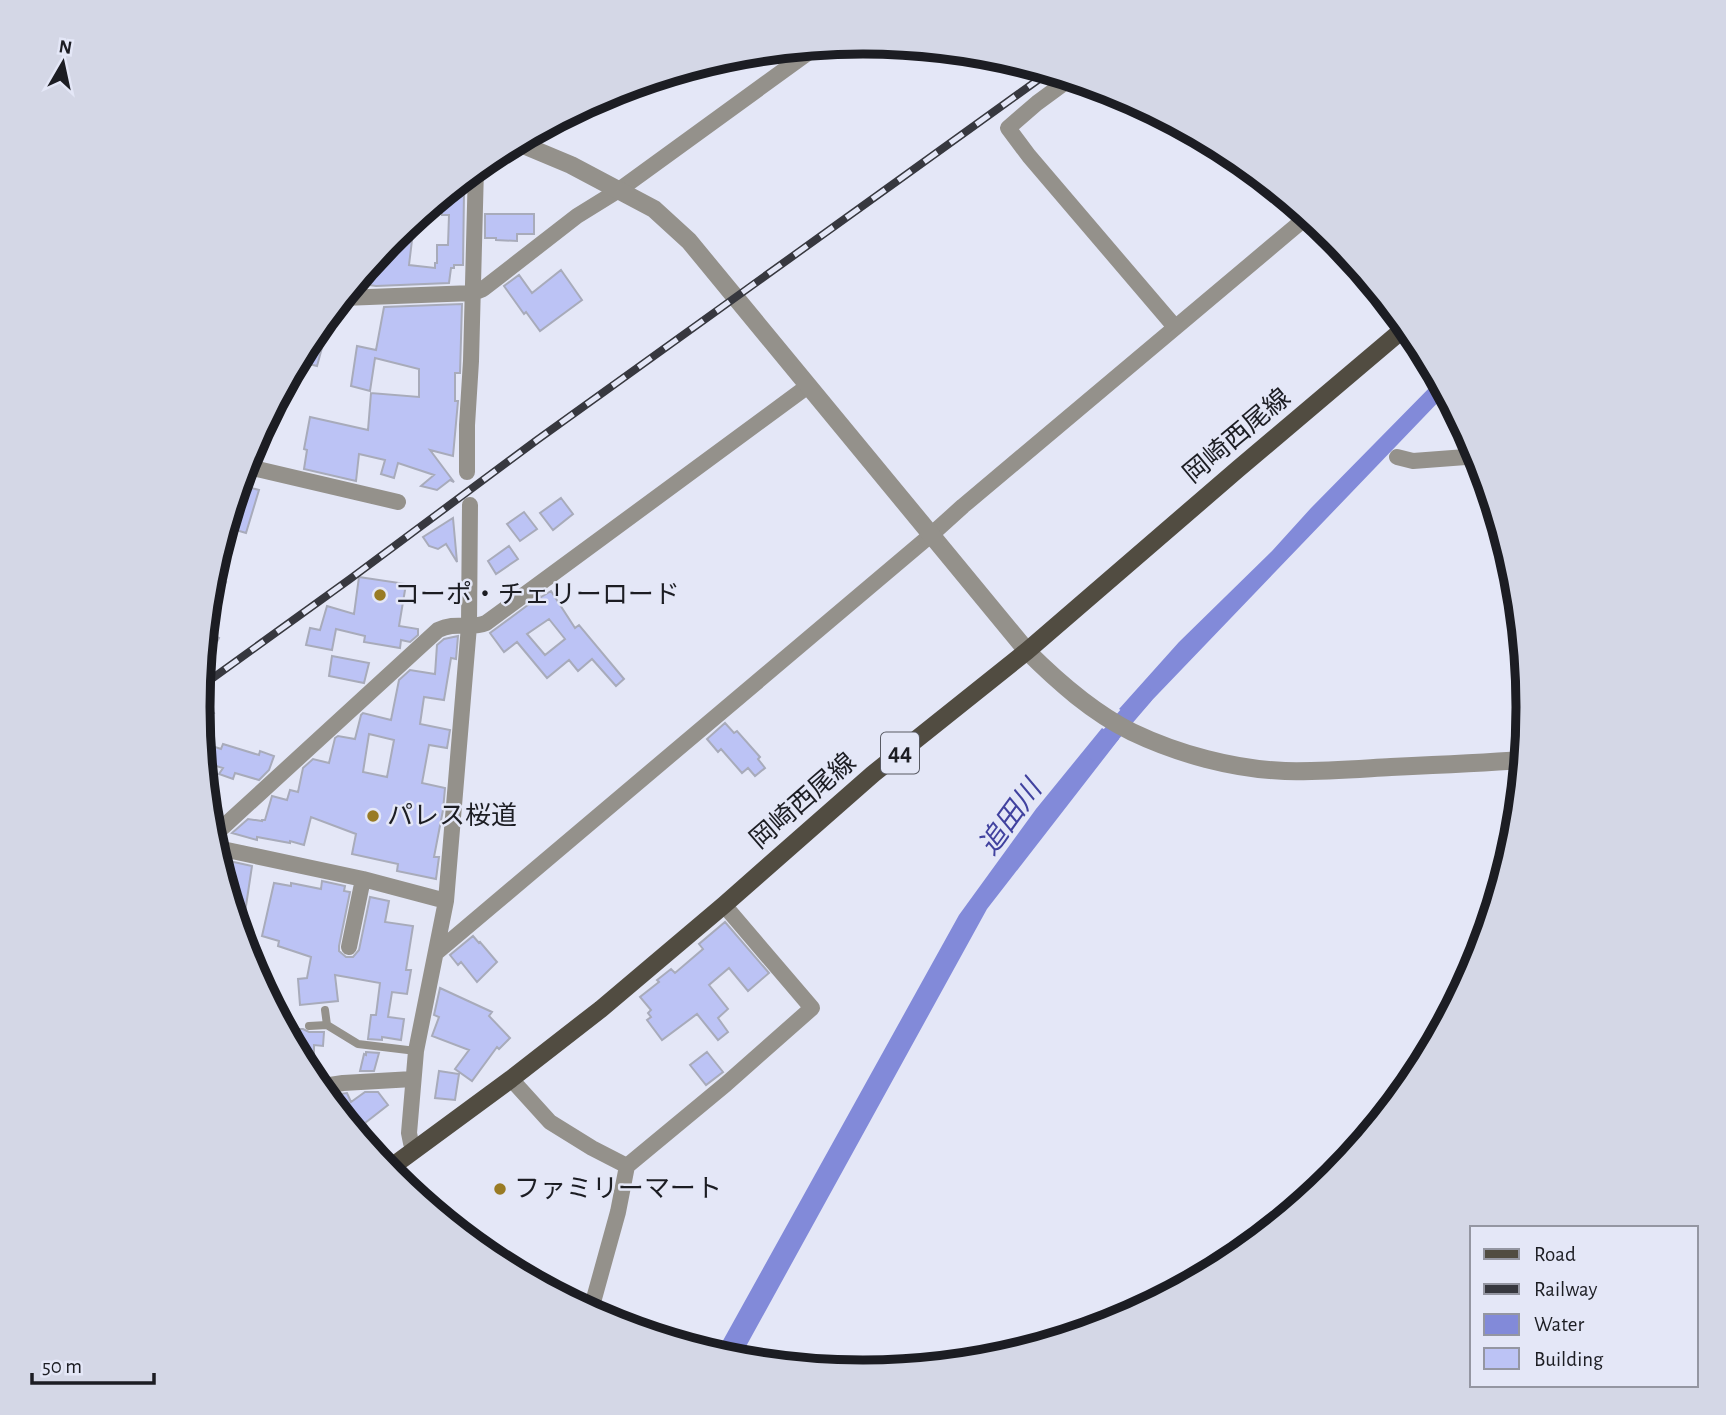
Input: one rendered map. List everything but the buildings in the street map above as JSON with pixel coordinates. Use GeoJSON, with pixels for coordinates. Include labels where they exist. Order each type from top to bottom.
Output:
{"type":"FeatureCollection","features":[{"type":"Feature","properties":{"kind":"main road","name":"岡崎西尾線"},"geometry":{"type":"LineString","coordinates":[[396,1164],[601,1009],[873,774],[1027,651],[1398,333]]}},
{"type":"Feature","properties":{"kind":"street"},"geometry":{"type":"LineString","coordinates":[[355,298],[472,293],[483,289],[577,216],[619,190],[801,58]]}},
{"type":"Feature","properties":{"kind":"street"},"geometry":{"type":"LineString","coordinates":[[1061,85],[1008,128],[1175,327]]}},
{"type":"Feature","properties":{"kind":"street"},"geometry":{"type":"LineString","coordinates":[[528,147],[571,165],[654,209],[689,241],[1027,651],[1055,678],[1107,718],[1135,733],[1192,755],[1283,771],[1514,761]]}},
{"type":"Feature","properties":{"kind":"street"},"geometry":{"type":"LineString","coordinates":[[467,472],[476,181]]}},
{"type":"Feature","properties":{"kind":"street"},"geometry":{"type":"LineString","coordinates":[[436,953],[1300,222]]}},
{"type":"Feature","properties":{"kind":"street"},"geometry":{"type":"LineString","coordinates":[[221,829],[438,630],[453,624],[469,626],[486,623],[808,386]]}},
{"type":"Feature","properties":{"kind":"street"},"geometry":{"type":"LineString","coordinates":[[1397,457],[1413,461],[1467,457]]}},
{"type":"Feature","properties":{"kind":"street"},"geometry":{"type":"LineString","coordinates":[[255,469],[398,502]]}},
{"type":"Feature","properties":{"kind":"street"},"geometry":{"type":"LineString","coordinates":[[415,1149],[409,1133],[416,1051],[446,901],[460,754],[469,626],[470,505]]}},
{"type":"Feature","properties":{"kind":"street"},"geometry":{"type":"LineString","coordinates":[[225,849],[363,879],[446,901]]}},
{"type":"Feature","properties":{"kind":"street"},"geometry":{"type":"LineString","coordinates":[[349,947],[363,879]]}},
{"type":"Feature","properties":{"kind":"street"},"geometry":{"type":"LineString","coordinates":[[593,1302],[618,1212],[627,1166],[726,1084],[811,1008],[724,905]]}},
{"type":"Feature","properties":{"kind":"street"},"geometry":{"type":"LineString","coordinates":[[331,1086],[413,1079]]}},
{"type":"Feature","properties":{"kind":"street"},"geometry":{"type":"LineString","coordinates":[[511,1079],[550,1122],[627,1166]]}},
{"type":"Feature","properties":{"kind":"lane"},"geometry":{"type":"LineString","coordinates":[[325,1010],[327,1026]]}},
{"type":"Feature","properties":{"kind":"lane"},"geometry":{"type":"LineString","coordinates":[[309,1026],[327,1026],[358,1044],[416,1051]]}},
{"type":"Feature","properties":{"kind":"water"},"geometry":{"type":"Polygon","coordinates":[[[1431,386],[1439,401],[1135,718],[1119,709],[1179,642],[1272,551],[1431,386]]]}},
{"type":"Feature","properties":{"kind":"water"},"geometry":{"type":"Polygon","coordinates":[[[1102,728],[1119,739],[987,909],[744,1349],[721,1344],[959,915],[1036,809],[1102,728]]]}},
{"type":"Feature","properties":{"kind":"waterway","name":"追田川"},"geometry":{"type":"LineString","coordinates":[[1096,752],[1144,696]]}},
{"type":"Feature","properties":{"kind":"railway"},"geometry":{"type":"LineString","coordinates":[[211,680],[537,440],[1039,79]]}},
{"type":"Feature","properties":{"kind":"place","name":"コーポ・チェリーロード"},"geometry":{"type":"Point","coordinates":[380,595]}},
{"type":"Feature","properties":{"kind":"place","name":"パレス桜道"},"geometry":{"type":"Point","coordinates":[373,816]}},
{"type":"Feature","properties":{"kind":"place","name":"ファミリーマート"},"geometry":{"type":"Point","coordinates":[500,1189]}}]}
